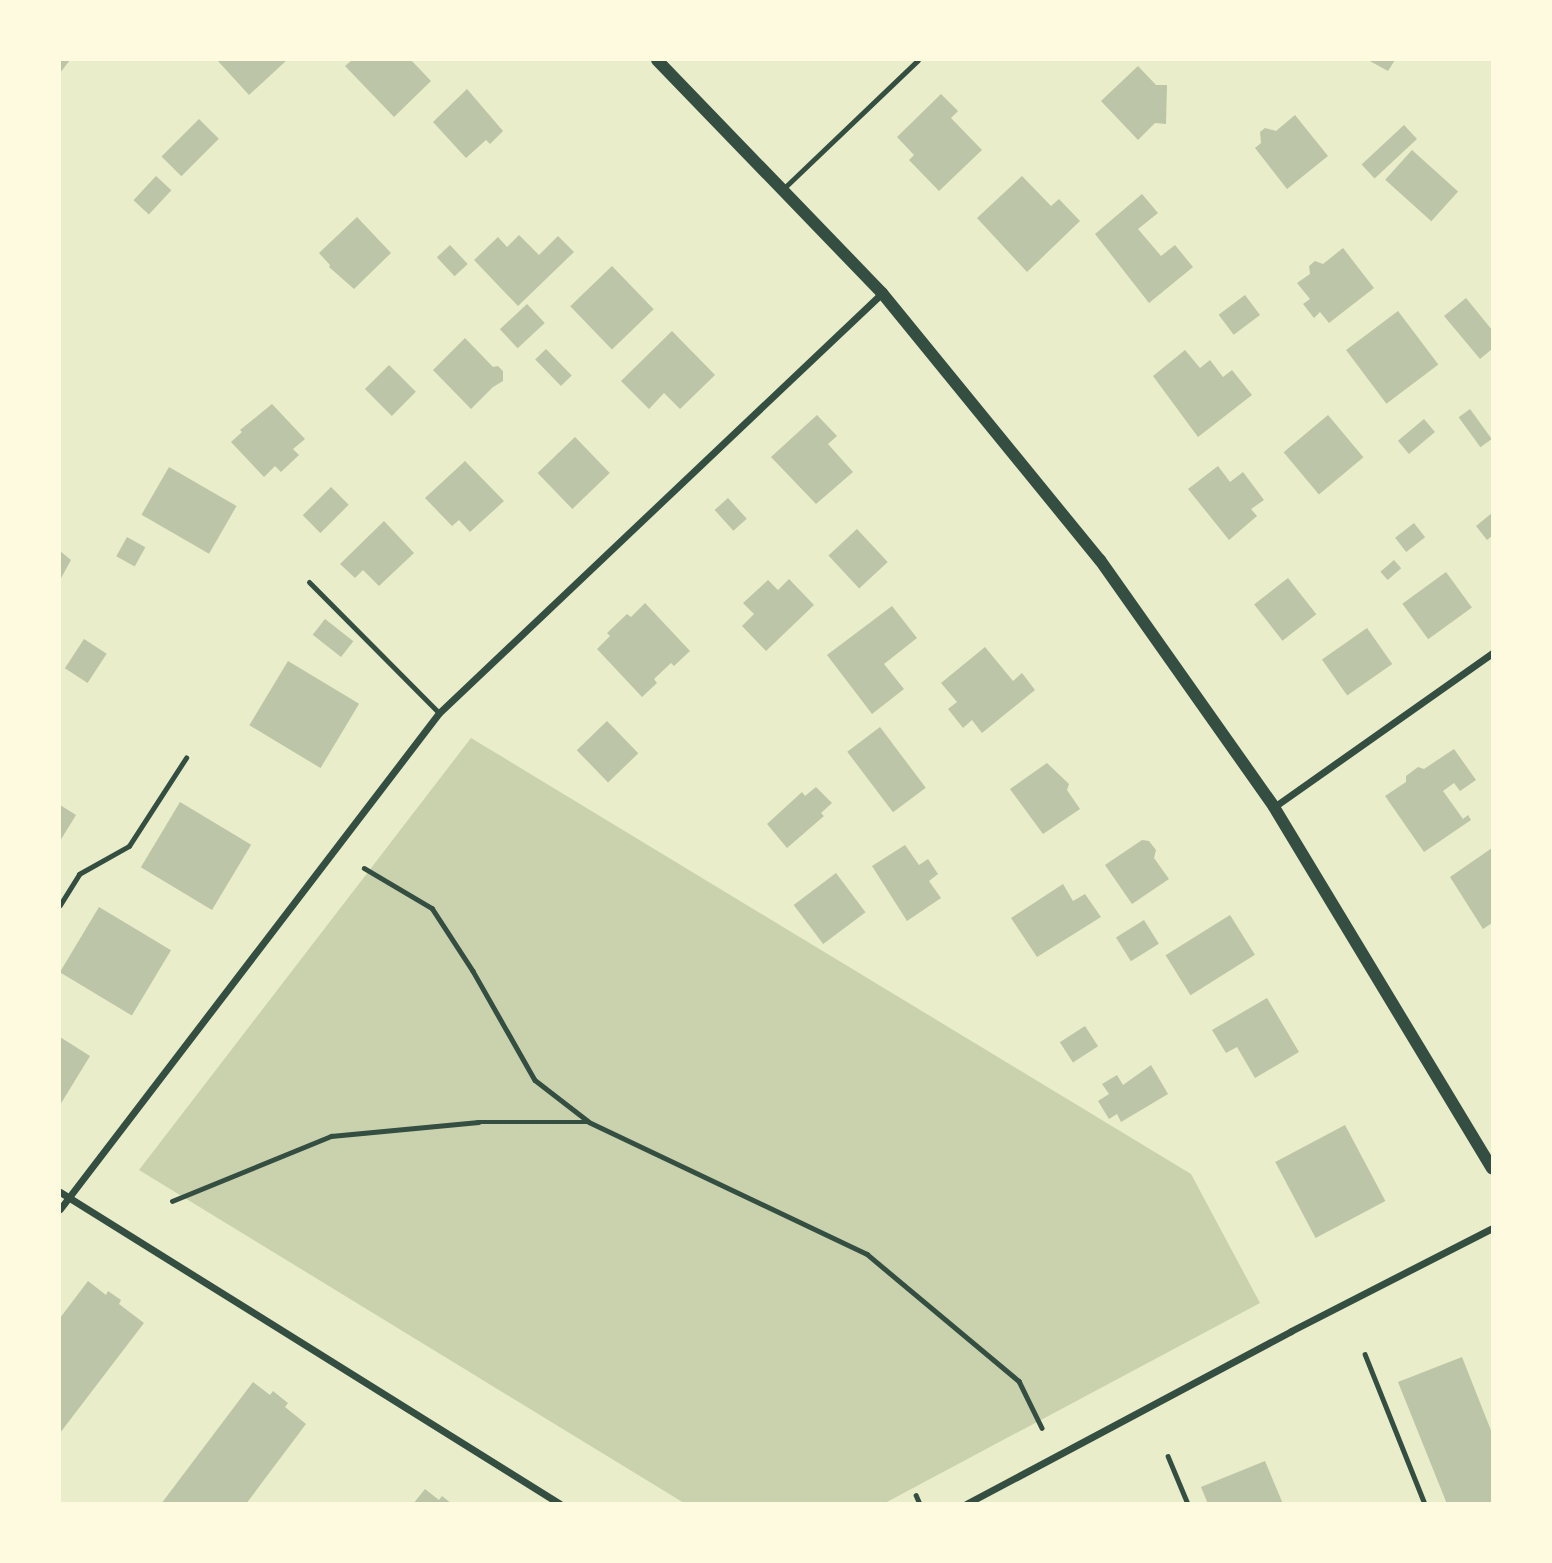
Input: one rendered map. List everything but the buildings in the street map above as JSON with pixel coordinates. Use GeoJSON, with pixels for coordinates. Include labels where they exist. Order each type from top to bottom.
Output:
{"type":"FeatureCollection","features":[{"type":"Feature","properties":{"kind":"street"},"geometry":{"type":"LineString","coordinates":[[657,60],[882,293],[1100,561],[1274,807],[1493,1168]]}},
{"type":"Feature","properties":{"kind":"street"},"geometry":{"type":"LineString","coordinates":[[60,1209],[439,713],[882,293]]}},
{"type":"Feature","properties":{"kind":"street"},"geometry":{"type":"LineString","coordinates":[[1274,807],[1493,653]]}},
{"type":"Feature","properties":{"kind":"street"},"geometry":{"type":"LineString","coordinates":[[60,1192],[560,1503]]}},
{"type":"Feature","properties":{"kind":"street"},"geometry":{"type":"LineString","coordinates":[[966,1503],[1291,1331],[1493,1228]]}},
{"type":"Feature","properties":{"kind":"lane"},"geometry":{"type":"LineString","coordinates":[[782,190],[919,60]]}},
{"type":"Feature","properties":{"kind":"lane"},"geometry":{"type":"LineString","coordinates":[[309,582],[439,713]]}},
{"type":"Feature","properties":{"kind":"path"},"geometry":{"type":"LineString","coordinates":[[60,905],[79,874],[129,846],[186,758]]}},
{"type":"Feature","properties":{"kind":"path"},"geometry":{"type":"LineString","coordinates":[[364,868],[432,908],[474,971],[535,1080],[589,1122],[867,1254],[1019,1381],[1042,1428]]}},
{"type":"Feature","properties":{"kind":"path"},"geometry":{"type":"LineString","coordinates":[[172,1201],[331,1136],[478,1122],[589,1122]]}},
{"type":"Feature","properties":{"kind":"path"},"geometry":{"type":"LineString","coordinates":[[1365,1354],[1425,1503]]}},
{"type":"Feature","properties":{"kind":"path"},"geometry":{"type":"LineString","coordinates":[[1168,1456],[1188,1503]]}},
{"type":"Feature","properties":{"kind":"path"},"geometry":{"type":"LineString","coordinates":[[916,1495],[920,1503]]}},
{"type":"Feature","properties":{"kind":"green space"},"geometry":{"type":"Polygon","coordinates":[[[471,738],[1191,1174],[1260,1303],[885,1503],[684,1503],[139,1170],[471,738]]]}}]}
